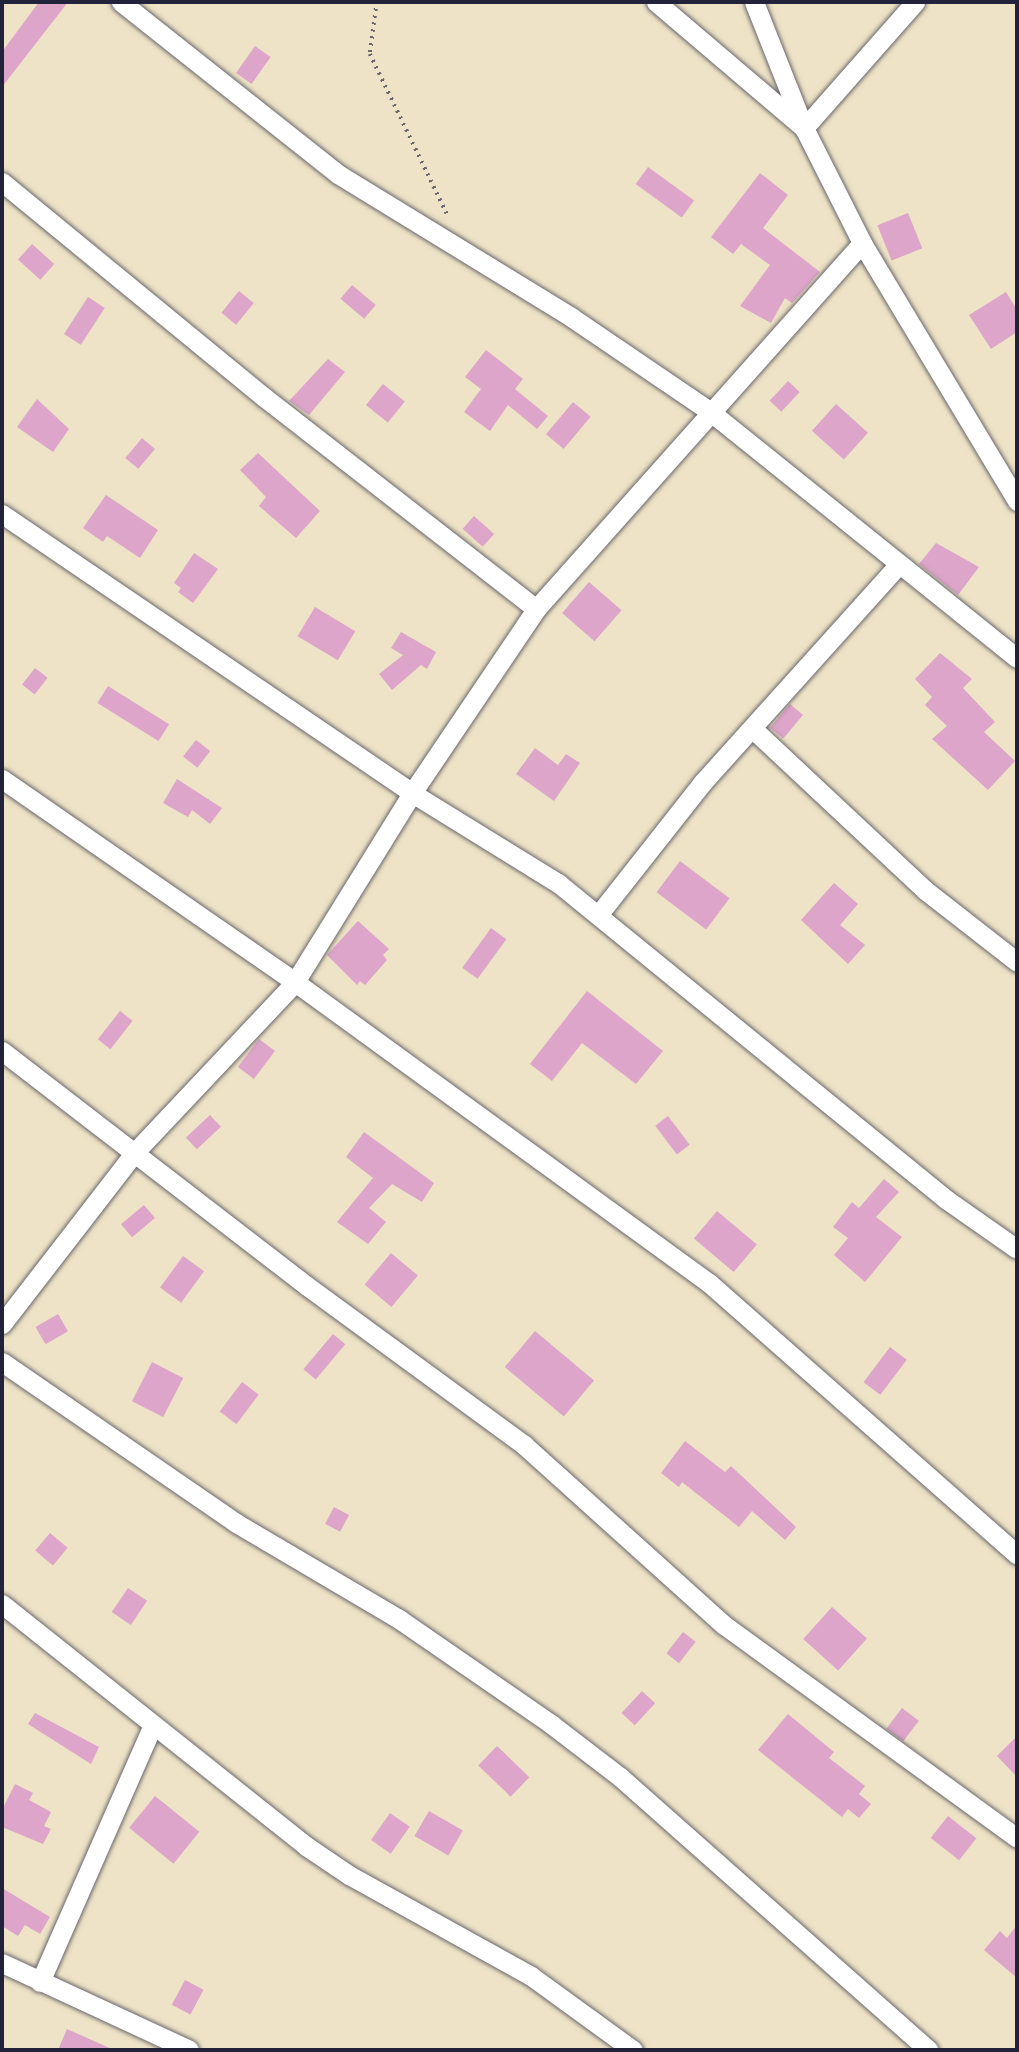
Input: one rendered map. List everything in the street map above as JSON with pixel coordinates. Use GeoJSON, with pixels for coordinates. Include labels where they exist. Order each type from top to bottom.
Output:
{"type":"FeatureCollection","features":[{"type":"Feature","properties":{"kind":"street"},"geometry":{"type":"LineString","coordinates":[[121,2],[338,174],[571,317],[712,414],[1017,658]]}},
{"type":"Feature","properties":{"kind":"street"},"geometry":{"type":"LineString","coordinates":[[656,2],[804,128]]}},
{"type":"Feature","properties":{"kind":"street"},"geometry":{"type":"LineString","coordinates":[[754,2],[804,128],[862,243],[1017,501]]}},
{"type":"Feature","properties":{"kind":"street"},"geometry":{"type":"LineString","coordinates":[[804,128],[915,2]]}},
{"type":"Feature","properties":{"kind":"street"},"geometry":{"type":"LineString","coordinates":[[2,182],[264,397],[536,609]]}},
{"type":"Feature","properties":{"kind":"street"},"geometry":{"type":"LineString","coordinates":[[2,1324],[135,1152],[295,982],[412,793],[536,609],[862,243]]}},
{"type":"Feature","properties":{"kind":"street"},"geometry":{"type":"LineString","coordinates":[[2,514],[412,793],[558,883],[947,1200],[1017,1249]]}},
{"type":"Feature","properties":{"kind":"street"},"geometry":{"type":"LineString","coordinates":[[599,915],[702,783],[754,730],[826,640],[898,565]]}},
{"type":"Feature","properties":{"kind":"street"},"geometry":{"type":"LineString","coordinates":[[754,730],[925,890],[1017,962]]}},
{"type":"Feature","properties":{"kind":"street"},"geometry":{"type":"LineString","coordinates":[[2,779],[295,982],[709,1283],[1017,1555]]}},
{"type":"Feature","properties":{"kind":"street"},"geometry":{"type":"LineString","coordinates":[[2,1051],[307,1286],[524,1445],[723,1625],[1017,1838]]}},
{"type":"Feature","properties":{"kind":"street"},"geometry":{"type":"LineString","coordinates":[[2,1362],[225,1515],[399,1619],[551,1724],[620,1777],[929,2050]]}},
{"type":"Feature","properties":{"kind":"street"},"geometry":{"type":"LineString","coordinates":[[2,1604],[317,1853],[531,1976],[633,2050]]}},
{"type":"Feature","properties":{"kind":"street"},"geometry":{"type":"LineString","coordinates":[[40,1982],[153,1725]]}},
{"type":"Feature","properties":{"kind":"street"},"geometry":{"type":"LineString","coordinates":[[2,1963],[189,2050]]}},
{"type":"Feature","properties":{"kind":"path"},"geometry":{"type":"LineString","coordinates":[[377,2],[370,54],[466,254]]}},
{"type":"Feature","properties":{"kind":"building"},"geometry":{"type":"Polygon","coordinates":[[[39,2],[68,2],[2,87],[2,52],[39,2]]]}},
{"type":"Feature","properties":{"kind":"building"},"geometry":{"type":"Polygon","coordinates":[[[255,46],[271,57],[252,84],[236,73],[255,46]]]}},
{"type":"Feature","properties":{"kind":"building"},"geometry":{"type":"Polygon","coordinates":[[[648,167],[694,201],[682,217],[636,184],[648,167]]]}},
{"type":"Feature","properties":{"kind":"building"},"geometry":{"type":"Polygon","coordinates":[[[760,173],[788,195],[763,228],[820,272],[792,303],[785,298],[771,323],[740,306],[770,265],[741,244],[733,254],[711,237],[760,173]]]}},
{"type":"Feature","properties":{"kind":"building"},"geometry":{"type":"Polygon","coordinates":[[[908,213],[922,248],[892,261],[877,225],[908,213]]]}},
{"type":"Feature","properties":{"kind":"building"},"geometry":{"type":"Polygon","coordinates":[[[32,244],[54,264],[40,280],[18,260],[32,244]]]}},
{"type":"Feature","properties":{"kind":"building"},"geometry":{"type":"Polygon","coordinates":[[[352,285],[376,305],[364,319],[340,299],[352,285]]]}},
{"type":"Feature","properties":{"kind":"building"},"geometry":{"type":"Polygon","coordinates":[[[239,291],[254,303],[236,325],[221,313],[239,291]]]}},
{"type":"Feature","properties":{"kind":"building"},"geometry":{"type":"Polygon","coordinates":[[[1006,292],[1017,310],[1017,332],[991,349],[969,315],[1006,292]]]}},
{"type":"Feature","properties":{"kind":"building"},"geometry":{"type":"Polygon","coordinates":[[[88,297],[105,308],[81,345],[64,334],[88,297]]]}},
{"type":"Feature","properties":{"kind":"building"},"geometry":{"type":"Polygon","coordinates":[[[486,350],[523,379],[515,389],[548,416],[537,429],[508,405],[490,431],[464,412],[481,389],[465,377],[486,350]]]}},
{"type":"Feature","properties":{"kind":"building"},"geometry":{"type":"Polygon","coordinates":[[[328,359],[345,372],[309,415],[289,401],[328,359]]]}},
{"type":"Feature","properties":{"kind":"building"},"geometry":{"type":"Polygon","coordinates":[[[788,381],[800,392],[781,412],[770,401],[788,381]]]}},
{"type":"Feature","properties":{"kind":"building"},"geometry":{"type":"Polygon","coordinates":[[[383,384],[405,402],[388,423],[366,405],[383,384]]]}},
{"type":"Feature","properties":{"kind":"building"},"geometry":{"type":"Polygon","coordinates":[[[37,399],[69,429],[53,452],[17,427],[37,399]]]}},
{"type":"Feature","properties":{"kind":"building"},"geometry":{"type":"Polygon","coordinates":[[[573,402],[591,417],[564,449],[546,434],[573,402]]]}},
{"type":"Feature","properties":{"kind":"building"},"geometry":{"type":"Polygon","coordinates":[[[836,404],[868,433],[844,460],[812,431],[836,404]]]}},
{"type":"Feature","properties":{"kind":"building"},"geometry":{"type":"Polygon","coordinates":[[[142,438],[155,449],[138,469],[125,458],[142,438]]]}},
{"type":"Feature","properties":{"kind":"building"},"geometry":{"type":"Polygon","coordinates":[[[258,453],[320,511],[296,538],[259,506],[266,497],[240,470],[258,453]]]}},
{"type":"Feature","properties":{"kind":"building"},"geometry":{"type":"Polygon","coordinates":[[[106,495],[158,530],[140,558],[107,536],[103,542],[83,528],[106,495]]]}},
{"type":"Feature","properties":{"kind":"building"},"geometry":{"type":"Polygon","coordinates":[[[474,516],[494,534],[483,547],[463,529],[474,516]]]}},
{"type":"Feature","properties":{"kind":"building"},"geometry":{"type":"Polygon","coordinates":[[[936,543],[979,567],[958,595],[919,564],[936,543]]]}},
{"type":"Feature","properties":{"kind":"building"},"geometry":{"type":"Polygon","coordinates":[[[194,553],[218,569],[193,603],[178,592],[181,588],[174,583],[194,553]]]}},
{"type":"Feature","properties":{"kind":"building"},"geometry":{"type":"Polygon","coordinates":[[[589,582],[621,610],[595,641],[562,613],[589,582]]]}},
{"type":"Feature","properties":{"kind":"building"},"geometry":{"type":"Polygon","coordinates":[[[315,607],[355,631],[338,660],[297,636],[315,607]]]}},
{"type":"Feature","properties":{"kind":"building"},"geometry":{"type":"Polygon","coordinates":[[[401,632],[436,652],[427,669],[421,665],[392,690],[379,674],[403,655],[391,648],[401,632]]]}},
{"type":"Feature","properties":{"kind":"building"},"geometry":{"type":"Polygon","coordinates":[[[940,653],[972,679],[963,688],[995,722],[984,732],[1015,761],[988,790],[932,739],[947,726],[925,705],[932,697],[915,679],[940,653]]]}},
{"type":"Feature","properties":{"kind":"building"},"geometry":{"type":"Polygon","coordinates":[[[35,668],[48,678],[35,694],[22,685],[35,668]]]}},
{"type":"Feature","properties":{"kind":"building"},"geometry":{"type":"Polygon","coordinates":[[[108,686],[169,724],[158,741],[97,703],[108,686]]]}},
{"type":"Feature","properties":{"kind":"building"},"geometry":{"type":"Polygon","coordinates":[[[790,704],[803,715],[783,739],[770,728],[790,704]]]}},
{"type":"Feature","properties":{"kind":"building"},"geometry":{"type":"Polygon","coordinates":[[[196,740],[210,751],[197,768],[183,757],[196,740]]]}},
{"type":"Feature","properties":{"kind":"building"},"geometry":{"type":"Polygon","coordinates":[[[535,748],[558,765],[566,754],[580,763],[554,801],[516,774],[535,748]]]}},
{"type":"Feature","properties":{"kind":"building"},"geometry":{"type":"Polygon","coordinates":[[[177,779],[222,808],[210,824],[192,810],[188,817],[163,803],[177,779]]]}},
{"type":"Feature","properties":{"kind":"building"},"geometry":{"type":"Polygon","coordinates":[[[680,861],[730,898],[706,929],[657,892],[680,861]]]}},
{"type":"Feature","properties":{"kind":"building"},"geometry":{"type":"Polygon","coordinates":[[[834,883],[858,904],[840,925],[865,945],[848,964],[801,920],[834,883]]]}},
{"type":"Feature","properties":{"kind":"building"},"geometry":{"type":"Polygon","coordinates":[[[358,921],[389,949],[383,955],[387,960],[365,985],[360,981],[357,985],[327,955],[358,921]]]}},
{"type":"Feature","properties":{"kind":"building"},"geometry":{"type":"Polygon","coordinates":[[[491,928],[506,939],[478,979],[462,968],[491,928]]]}},
{"type":"Feature","properties":{"kind":"building"},"geometry":{"type":"Polygon","coordinates":[[[587,991],[663,1051],[636,1084],[582,1043],[552,1081],[530,1064],[587,991]]]}},
{"type":"Feature","properties":{"kind":"building"},"geometry":{"type":"Polygon","coordinates":[[[120,1011],[133,1021],[110,1049],[98,1039],[120,1011]]]}},
{"type":"Feature","properties":{"kind":"building"},"geometry":{"type":"Polygon","coordinates":[[[259,1039],[275,1051],[254,1079],[238,1067],[259,1039]]]}},
{"type":"Feature","properties":{"kind":"building"},"geometry":{"type":"Polygon","coordinates":[[[210,1115],[221,1127],[197,1149],[186,1138],[210,1115]]]}},
{"type":"Feature","properties":{"kind":"building"},"geometry":{"type":"Polygon","coordinates":[[[668,1116],[690,1145],[677,1154],[655,1126],[668,1116]]]}},
{"type":"Feature","properties":{"kind":"building"},"geometry":{"type":"Polygon","coordinates":[[[364,1132],[434,1183],[422,1202],[392,1184],[369,1208],[386,1222],[368,1244],[337,1222],[373,1178],[346,1157],[364,1132]]]}},
{"type":"Feature","properties":{"kind":"building"},"geometry":{"type":"Polygon","coordinates":[[[884,1179],[899,1192],[876,1217],[902,1237],[865,1282],[834,1255],[848,1238],[833,1227],[852,1202],[859,1208],[884,1179]]]}},
{"type":"Feature","properties":{"kind":"building"},"geometry":{"type":"Polygon","coordinates":[[[144,1205],[155,1218],[132,1237],[121,1224],[144,1205]]]}},
{"type":"Feature","properties":{"kind":"building"},"geometry":{"type":"Polygon","coordinates":[[[717,1211],[757,1244],[734,1272],[694,1239],[717,1211]]]}},
{"type":"Feature","properties":{"kind":"building"},"geometry":{"type":"Polygon","coordinates":[[[391,1253],[418,1275],[391,1307],[365,1284],[391,1253]]]}},
{"type":"Feature","properties":{"kind":"building"},"geometry":{"type":"Polygon","coordinates":[[[183,1256],[204,1271],[181,1303],[160,1288],[183,1256]]]}},
{"type":"Feature","properties":{"kind":"building"},"geometry":{"type":"Polygon","coordinates":[[[58,1314],[68,1331],[45,1344],[35,1327],[58,1314]]]}},
{"type":"Feature","properties":{"kind":"building"},"geometry":{"type":"Polygon","coordinates":[[[535,1331],[594,1380],[564,1416],[505,1367],[535,1331]]]}},
{"type":"Feature","properties":{"kind":"building"},"geometry":{"type":"Polygon","coordinates":[[[333,1334],[345,1344],[316,1380],[303,1369],[333,1334]]]}},
{"type":"Feature","properties":{"kind":"building"},"geometry":{"type":"Polygon","coordinates":[[[890,1347],[907,1360],[880,1395],[864,1382],[890,1347]]]}},
{"type":"Feature","properties":{"kind":"building"},"geometry":{"type":"Polygon","coordinates":[[[152,1362],[183,1378],[163,1417],[132,1401],[152,1362]]]}},
{"type":"Feature","properties":{"kind":"building"},"geometry":{"type":"Polygon","coordinates":[[[242,1382],[259,1395],[237,1424],[220,1412],[242,1382]]]}},
{"type":"Feature","properties":{"kind":"building"},"geometry":{"type":"Polygon","coordinates":[[[685,1441],[725,1472],[731,1466],[796,1527],[785,1540],[752,1511],[739,1527],[682,1482],[679,1487],[661,1473],[685,1441]]]}},
{"type":"Feature","properties":{"kind":"building"},"geometry":{"type":"Polygon","coordinates":[[[334,1507],[349,1515],[340,1532],[325,1524],[334,1507]]]}},
{"type":"Feature","properties":{"kind":"building"},"geometry":{"type":"Polygon","coordinates":[[[50,1533],[68,1548],[53,1565],[35,1551],[50,1533]]]}},
{"type":"Feature","properties":{"kind":"building"},"geometry":{"type":"Polygon","coordinates":[[[128,1588],[147,1601],[131,1625],[112,1612],[128,1588]]]}},
{"type":"Feature","properties":{"kind":"building"},"geometry":{"type":"Polygon","coordinates":[[[832,1607],[867,1638],[838,1670],[803,1639],[832,1607]]]}},
{"type":"Feature","properties":{"kind":"building"},"geometry":{"type":"Polygon","coordinates":[[[683,1632],[696,1642],[679,1663],[666,1653],[683,1632]]]}},
{"type":"Feature","properties":{"kind":"building"},"geometry":{"type":"Polygon","coordinates":[[[642,1691],[655,1703],[635,1725],[622,1713],[642,1691]]]}},
{"type":"Feature","properties":{"kind":"building"},"geometry":{"type":"Polygon","coordinates":[[[902,1708],[919,1721],[903,1741],[886,1729],[902,1708]]]}},
{"type":"Feature","properties":{"kind":"building"},"geometry":{"type":"Polygon","coordinates":[[[35,1713],[99,1747],[91,1764],[28,1724],[35,1713]]]}},
{"type":"Feature","properties":{"kind":"building"},"geometry":{"type":"Polygon","coordinates":[[[788,1714],[834,1752],[829,1758],[865,1786],[859,1794],[871,1804],[859,1818],[848,1809],[842,1817],[758,1750],[788,1714]]]}},
{"type":"Feature","properties":{"kind":"building"},"geometry":{"type":"Polygon","coordinates":[[[1017,1736],[1017,1777],[997,1756],[1017,1736]]]}},
{"type":"Feature","properties":{"kind":"building"},"geometry":{"type":"Polygon","coordinates":[[[497,1746],[529,1777],[511,1797],[478,1765],[497,1746]]]}},
{"type":"Feature","properties":{"kind":"building"},"geometry":{"type":"Polygon","coordinates":[[[15,1784],[33,1793],[29,1800],[51,1812],[44,1826],[51,1829],[43,1844],[2,1827],[2,1810],[15,1784]]]}},
{"type":"Feature","properties":{"kind":"building"},"geometry":{"type":"Polygon","coordinates":[[[155,1796],[199,1832],[173,1864],[129,1828],[155,1796]]]}},
{"type":"Feature","properties":{"kind":"building"},"geometry":{"type":"Polygon","coordinates":[[[429,1811],[463,1830],[448,1856],[414,1836],[429,1811]]]}},
{"type":"Feature","properties":{"kind":"building"},"geometry":{"type":"Polygon","coordinates":[[[390,1813],[410,1827],[391,1854],[371,1840],[390,1813]]]}},
{"type":"Feature","properties":{"kind":"building"},"geometry":{"type":"Polygon","coordinates":[[[948,1816],[976,1838],[959,1860],[931,1838],[948,1816]]]}},
{"type":"Feature","properties":{"kind":"building"},"geometry":{"type":"Polygon","coordinates":[[[2,1888],[50,1917],[40,1934],[25,1925],[18,1936],[2,1926],[2,1888]]]}},
{"type":"Feature","properties":{"kind":"building"},"geometry":{"type":"Polygon","coordinates":[[[1017,1925],[1017,1978],[984,1950],[1000,1931],[1007,1938],[1017,1925]]]}},
{"type":"Feature","properties":{"kind":"building"},"geometry":{"type":"Polygon","coordinates":[[[185,1980],[204,1990],[190,2015],[172,2005],[185,1980]]]}},
{"type":"Feature","properties":{"kind":"building"},"geometry":{"type":"Polygon","coordinates":[[[67,2029],[114,2050],[58,2050],[67,2029]]]}}]}
